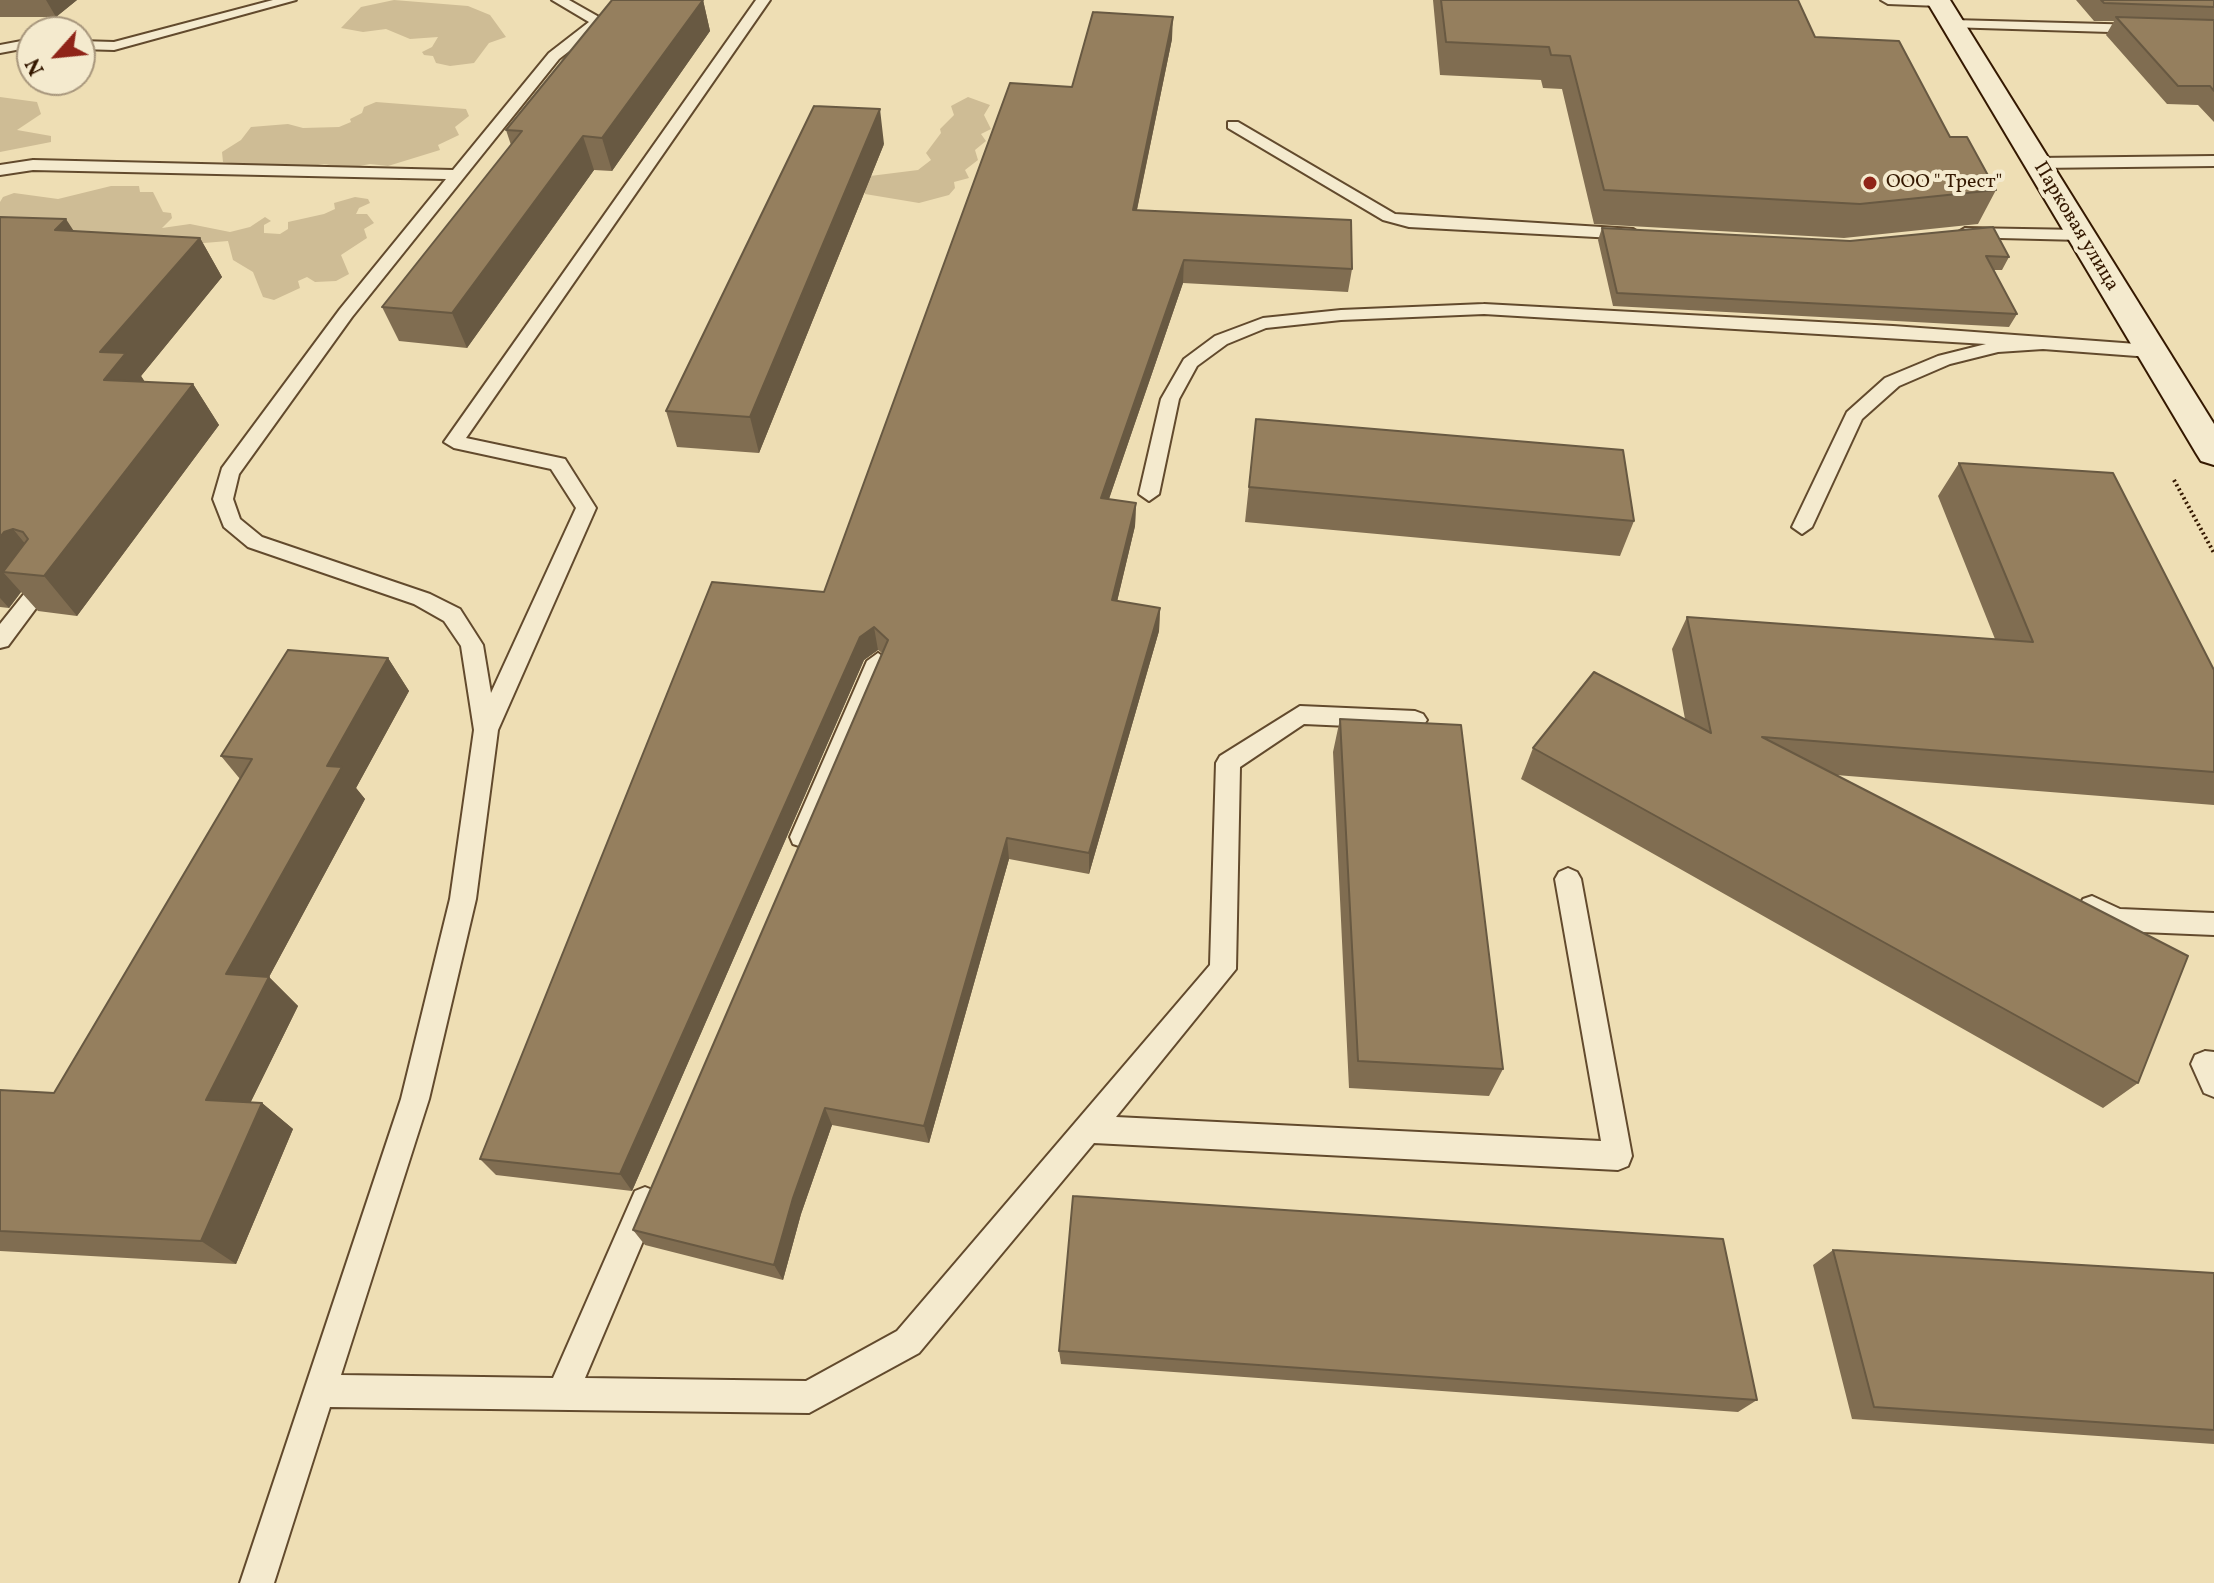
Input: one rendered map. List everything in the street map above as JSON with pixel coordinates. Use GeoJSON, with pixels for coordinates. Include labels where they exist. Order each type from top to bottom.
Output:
{"type":"FeatureCollection","features":[{"type":"Feature","properties":{"kind":"main road","name":"Парковая улица"},"geometry":{"type":"LineString","coordinates":[[1943,9],[2214,453]]}},
{"type":"Feature","properties":{"kind":"lane"},"geometry":{"type":"LineString","coordinates":[[96,45],[114,46],[289,0]]}},
{"type":"Feature","properties":{"kind":"lane"},"geometry":{"type":"LineString","coordinates":[[486,730],[472,645],[452,615],[422,599],[255,542],[231,522],[223,499],[229,473],[346,313],[554,56],[598,22],[646,0]]}},
{"type":"Feature","properties":{"kind":"lane"},"geometry":{"type":"LineString","coordinates":[[257,1583],[415,1099],[463,899],[486,730],[586,508],[558,464],[454,442],[763,0]]}},
{"type":"Feature","properties":{"kind":"lane"},"geometry":{"type":"LineString","coordinates":[[1888,0],[1943,9],[2156,29]]}},
{"type":"Feature","properties":{"kind":"lane"},"geometry":{"type":"LineString","coordinates":[[565,1],[598,22]]}},
{"type":"Feature","properties":{"kind":"lane"},"geometry":{"type":"LineString","coordinates":[[1233,125],[1389,217],[1409,222],[1657,236]]}},
{"type":"Feature","properties":{"kind":"lane"},"geometry":{"type":"LineString","coordinates":[[2036,163],[2214,161]]}},
{"type":"Feature","properties":{"kind":"lane"},"geometry":{"type":"LineString","coordinates":[[0,170],[33,165],[459,175]]}},
{"type":"Feature","properties":{"kind":"lane"},"geometry":{"type":"LineString","coordinates":[[1947,235],[1990,231],[2081,235]]}},
{"type":"Feature","properties":{"kind":"lane"},"geometry":{"type":"LineString","coordinates":[[1149,494],[1170,399],[1190,363],[1221,340],[1263,323],[1341,315],[1484,309],[1893,331],[2150,351]]}},
{"type":"Feature","properties":{"kind":"lane"},"geometry":{"type":"LineString","coordinates":[[1802,527],[1854,416],[1892,382],[1944,360],[1998,347],[2043,344]]}},
{"type":"Feature","properties":{"kind":"lane"},"geometry":{"type":"LineString","coordinates":[[0,640],[47,579]]}},
{"type":"Feature","properties":{"kind":"lane"},"geometry":{"type":"LineString","coordinates":[[790,866],[878,661]]}},
{"type":"Feature","properties":{"kind":"lane"},"geometry":{"type":"LineString","coordinates":[[320,1391],[809,1397],[908,1342],[1223,969],[1228,763],[1300,715],[1415,720]]}},
{"type":"Feature","properties":{"kind":"lane"},"geometry":{"type":"LineString","coordinates":[[1088,1129],[1618,1156],[1568,879]]}},
{"type":"Feature","properties":{"kind":"lane"},"geometry":{"type":"LineString","coordinates":[[2076,899],[2117,920],[2214,924]]}},
{"type":"Feature","properties":{"kind":"lane"},"geometry":{"type":"LineString","coordinates":[[2214,1065],[2205,1064],[2214,1084]]}},
{"type":"Feature","properties":{"kind":"lane"},"geometry":{"type":"LineString","coordinates":[[562,1394],[657,1174]]}},
{"type":"Feature","properties":{"kind":"shaded area"},"geometry":{"type":"Polygon","coordinates":[[[394,0],[468,6],[490,15],[506,37],[489,43],[474,63],[450,66],[436,63],[433,56],[422,52],[432,47],[438,37],[410,39],[386,29],[363,32],[341,28],[361,7],[394,0]]]}},
{"type":"Feature","properties":{"kind":"shaded area"},"geometry":{"type":"Polygon","coordinates":[[[0,97],[37,102],[41,114],[17,130],[51,136],[51,142],[0,152],[0,97]]]}},
{"type":"Feature","properties":{"kind":"shaded area"},"geometry":{"type":"Polygon","coordinates":[[[968,97],[990,105],[984,115],[991,129],[981,134],[986,141],[975,150],[978,160],[965,170],[969,178],[954,182],[955,188],[949,195],[919,203],[865,194],[862,184],[870,176],[918,170],[931,160],[926,153],[941,133],[940,129],[954,115],[951,106],[968,97]]]}},
{"type":"Feature","properties":{"kind":"shaded area"},"geometry":{"type":"Polygon","coordinates":[[[376,102],[466,109],[469,116],[455,127],[459,135],[438,145],[440,150],[388,166],[370,164],[349,168],[324,164],[288,170],[233,171],[231,163],[223,162],[222,152],[241,140],[251,127],[288,124],[303,128],[339,127],[351,122],[350,119],[362,113],[364,107],[376,102]]]}},
{"type":"Feature","properties":{"kind":"shaded area"},"geometry":{"type":"Polygon","coordinates":[[[111,186],[139,186],[140,192],[153,192],[163,212],[171,213],[172,218],[162,228],[190,224],[230,232],[250,227],[265,217],[271,221],[264,225],[264,233],[280,234],[288,229],[288,222],[324,214],[335,209],[334,203],[355,197],[368,199],[370,203],[359,208],[356,214],[367,214],[374,223],[364,229],[367,238],[341,255],[349,274],[336,281],[315,282],[307,277],[298,281],[300,288],[274,300],[263,297],[253,272],[233,260],[228,241],[0,260],[0,202],[3,197],[14,193],[58,199],[111,186]]]}},
{"type":"Feature","properties":{"kind":"building"},"geometry":{"type":"Polygon","coordinates":[[[612,0],[703,0],[602,138],[583,136],[452,313],[382,307],[522,131],[506,130],[612,0]]]}},
{"type":"Feature","properties":{"kind":"building"},"geometry":{"type":"Polygon","coordinates":[[[1441,0],[1798,0],[1815,37],[1899,41],[1950,137],[1967,137],[1996,190],[1860,204],[1604,190],[1570,56],[1551,55],[1549,47],[1446,42],[1441,0]]]}},
{"type":"Feature","properties":{"kind":"building"},"geometry":{"type":"Polygon","coordinates":[[[2101,0],[2214,0],[2214,7],[2104,3],[2101,0]]]}},
{"type":"Feature","properties":{"kind":"building"},"geometry":{"type":"Polygon","coordinates":[[[1093,12],[1173,17],[1133,210],[1351,220],[1352,269],[1184,260],[1101,498],[1136,503],[1112,600],[1160,608],[1089,853],[1007,838],[924,1126],[825,1108],[793,1198],[774,1265],[633,1230],[888,640],[874,627],[860,637],[620,1174],[480,1159],[712,582],[824,592],[1010,83],[1072,87],[1093,12]]]}},
{"type":"Feature","properties":{"kind":"building"},"geometry":{"type":"Polygon","coordinates":[[[2116,17],[2214,20],[2214,91],[2210,86],[2178,86],[2116,17]]]}},
{"type":"Feature","properties":{"kind":"building"},"geometry":{"type":"Polygon","coordinates":[[[814,106],[880,109],[750,417],[666,411],[814,106]]]}},
{"type":"Feature","properties":{"kind":"building"},"geometry":{"type":"Polygon","coordinates":[[[0,217],[66,219],[55,230],[200,238],[100,352],[126,353],[104,380],[193,384],[44,576],[3,572],[28,539],[23,532],[13,529],[0,537],[0,217]]]}},
{"type":"Feature","properties":{"kind":"building"},"geometry":{"type":"Polygon","coordinates":[[[1993,227],[2009,257],[1986,256],[2017,314],[1617,293],[1602,228],[1850,241],[1993,227]]]}},
{"type":"Feature","properties":{"kind":"building"},"geometry":{"type":"Polygon","coordinates":[[[1256,419],[1623,450],[1634,521],[1249,487],[1256,419]]]}},
{"type":"Feature","properties":{"kind":"building"},"geometry":{"type":"Polygon","coordinates":[[[1959,463],[2113,473],[2214,670],[2214,772],[1762,737],[2188,956],[2138,1083],[1533,748],[1594,672],[1711,733],[1687,617],[2033,642],[1959,463]]]}},
{"type":"Feature","properties":{"kind":"building"},"geometry":{"type":"Polygon","coordinates":[[[288,650],[388,658],[327,766],[342,767],[226,974],[269,977],[206,1100],[262,1103],[201,1241],[0,1231],[0,1090],[54,1093],[252,759],[221,756],[288,650]]]}},
{"type":"Feature","properties":{"kind":"building"},"geometry":{"type":"Polygon","coordinates":[[[1340,719],[1461,725],[1503,1069],[1358,1061],[1340,719]]]}},
{"type":"Feature","properties":{"kind":"building"},"geometry":{"type":"Polygon","coordinates":[[[1073,1196],[1723,1239],[1757,1400],[1059,1351],[1073,1196]]]}},
{"type":"Feature","properties":{"kind":"building"},"geometry":{"type":"Polygon","coordinates":[[[1833,1250],[2214,1273],[2214,1430],[1874,1407],[1833,1250]]]}},
{"type":"Feature","properties":{"kind":"place","name":"ООО \" Трест\""},"geometry":{"type":"Point","coordinates":[1870,183]}}]}
